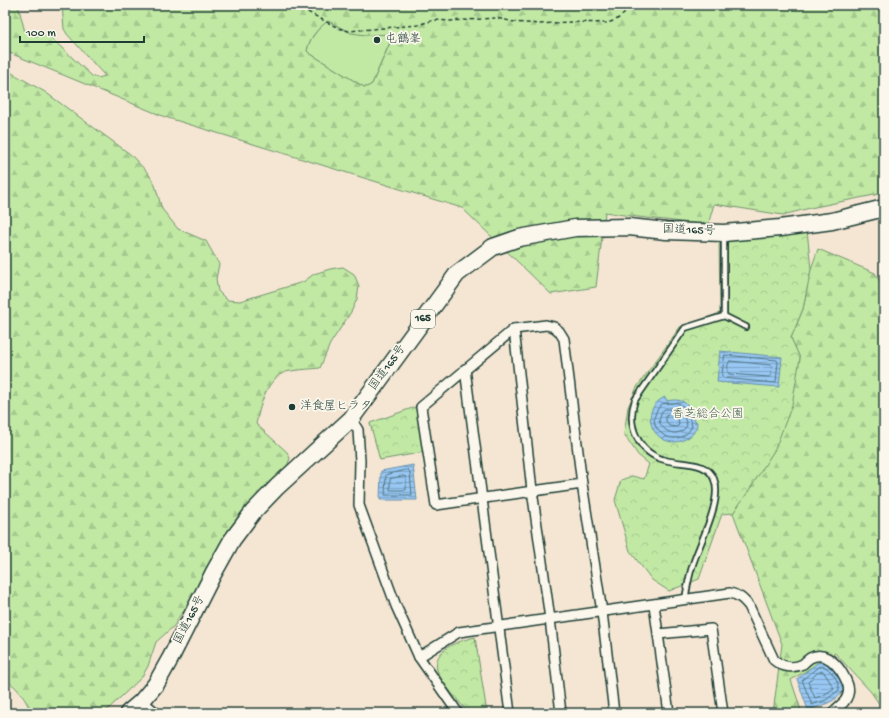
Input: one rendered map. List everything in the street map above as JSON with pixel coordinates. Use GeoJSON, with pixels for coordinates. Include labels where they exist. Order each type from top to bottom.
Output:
{"type":"FeatureCollection","features":[{"type":"Feature","properties":{"kind":"highway","name":"国道165号"},"geometry":{"type":"LineString","coordinates":[[128,713],[144,707],[232,540],[253,512],[277,487],[350,419],[457,274],[493,247],[519,238],[575,228],[629,227],[666,231],[724,233],[780,228],[832,221],[884,208]]}},
{"type":"Feature","properties":{"kind":"main road"},"geometry":{"type":"LineString","coordinates":[[144,707],[154,713]]}},
{"type":"Feature","properties":{"kind":"street"},"geometry":{"type":"LineString","coordinates":[[582,484],[436,505],[421,407],[514,329],[546,325],[554,327],[559,331],[564,339],[582,484],[602,612],[614,713]]}},
{"type":"Feature","properties":{"kind":"street"},"geometry":{"type":"LineString","coordinates":[[514,329],[532,490],[550,619],[561,713]]}},
{"type":"Feature","properties":{"kind":"street"},"geometry":{"type":"LineString","coordinates":[[465,369],[500,626],[510,713]]}},
{"type":"Feature","properties":{"kind":"street"},"geometry":{"type":"LineString","coordinates":[[350,419],[358,430],[360,461],[359,505],[396,606],[419,656],[458,713]]}},
{"type":"Feature","properties":{"kind":"street"},"geometry":{"type":"LineString","coordinates":[[419,656],[459,632],[730,593],[736,594],[743,598],[749,606],[774,660],[779,664],[787,667],[794,667],[802,664],[811,657],[823,656],[836,663],[848,684],[849,690],[844,702],[833,713]]}},
{"type":"Feature","properties":{"kind":"street"},"geometry":{"type":"LineString","coordinates":[[654,605],[669,713]]}},
{"type":"Feature","properties":{"kind":"street"},"geometry":{"type":"LineString","coordinates":[[658,634],[711,629],[723,713]]}},
{"type":"Feature","properties":{"kind":"lane"},"geometry":{"type":"LineString","coordinates":[[724,233],[724,316]]}},
{"type":"Feature","properties":{"kind":"lane"},"geometry":{"type":"LineString","coordinates":[[685,600],[692,565],[716,502],[714,478],[708,471],[700,466],[658,458],[645,449],[636,438],[633,430],[632,413],[635,400],[685,328],[724,316],[746,327]]}},
{"type":"Feature","properties":{"kind":"path"},"geometry":{"type":"LineString","coordinates":[[249,5],[263,7],[279,5]]}},
{"type":"Feature","properties":{"kind":"path"},"geometry":{"type":"LineString","coordinates":[[288,5],[304,10],[338,28],[349,31],[418,25],[434,20],[450,21],[497,18],[514,22],[539,24],[570,22],[607,23],[616,20],[624,14],[630,5]]}},
{"type":"Feature","properties":{"kind":"green space"},"geometry":{"type":"Polygon","coordinates":[[[5,5],[18,5],[25,32],[49,36],[92,76],[98,78],[105,76],[64,29],[62,5],[884,5],[884,193],[783,215],[714,204],[708,225],[605,212],[596,287],[551,294],[462,208],[165,117],[5,51],[5,5]],[[328,21],[314,34],[307,51],[364,87],[367,87],[372,84],[394,34],[366,35],[351,33],[328,21]]]}},
{"type":"Feature","properties":{"kind":"green space"},"geometry":{"type":"Polygon","coordinates":[[[328,20],[337,26],[360,34],[394,33],[372,84],[364,87],[307,51],[312,38],[328,20]]]}},
{"type":"Feature","properties":{"kind":"green space"},"geometry":{"type":"Polygon","coordinates":[[[5,69],[45,92],[130,154],[148,173],[155,185],[162,209],[178,229],[206,241],[219,264],[216,279],[218,291],[227,300],[240,301],[303,282],[314,274],[343,267],[354,274],[359,286],[357,299],[351,312],[330,344],[320,368],[295,370],[283,373],[272,382],[264,396],[256,424],[287,452],[290,458],[286,470],[190,606],[180,615],[174,626],[156,642],[148,666],[142,677],[104,713],[32,713],[21,694],[5,679],[5,69]]]}},
{"type":"Feature","properties":{"kind":"green space","name":"香芝総合公園"},"geometry":{"type":"Polygon","coordinates":[[[807,230],[811,269],[803,309],[791,338],[800,358],[792,405],[775,449],[748,492],[733,513],[722,514],[699,579],[669,591],[652,580],[630,551],[615,500],[621,480],[632,476],[644,479],[649,464],[638,455],[624,434],[628,407],[637,387],[680,327],[720,313],[719,238],[807,230]]]}},
{"type":"Feature","properties":{"kind":"green space"},"geometry":{"type":"Polygon","coordinates":[[[818,249],[875,273],[884,289],[884,711],[871,692],[835,653],[791,680],[802,713],[773,713],[782,644],[733,513],[775,449],[800,359],[791,338],[803,309],[811,269],[818,249]]]}},
{"type":"Feature","properties":{"kind":"green space"},"geometry":{"type":"Polygon","coordinates":[[[418,406],[425,452],[380,460],[370,423],[418,406]]]}},
{"type":"Feature","properties":{"kind":"green space"},"geometry":{"type":"Polygon","coordinates":[[[475,637],[487,713],[469,713],[446,686],[437,670],[437,663],[443,651],[448,647],[475,637]]]}},
{"type":"Feature","properties":{"kind":"water"},"geometry":{"type":"Polygon","coordinates":[[[720,351],[782,357],[779,387],[717,382],[720,351]]]}},
{"type":"Feature","properties":{"kind":"water"},"geometry":{"type":"Polygon","coordinates":[[[665,397],[667,401],[678,400],[686,404],[693,415],[694,421],[697,422],[695,431],[689,437],[678,442],[668,441],[660,437],[654,430],[651,422],[651,412],[656,404],[665,397]]]}},
{"type":"Feature","properties":{"kind":"water"},"geometry":{"type":"Polygon","coordinates":[[[413,465],[417,500],[380,500],[381,471],[413,465]]]}},
{"type":"Feature","properties":{"kind":"water"},"geometry":{"type":"Polygon","coordinates":[[[824,662],[830,665],[836,672],[843,684],[843,690],[841,694],[831,702],[808,710],[797,679],[817,663],[824,662]]]}},
{"type":"Feature","properties":{"kind":"place","name":"屯鶴峯"},"geometry":{"type":"Point","coordinates":[377,40]}},
{"type":"Feature","properties":{"kind":"place","name":"洋食屋ヒラタ"},"geometry":{"type":"Point","coordinates":[292,407]}}]}
